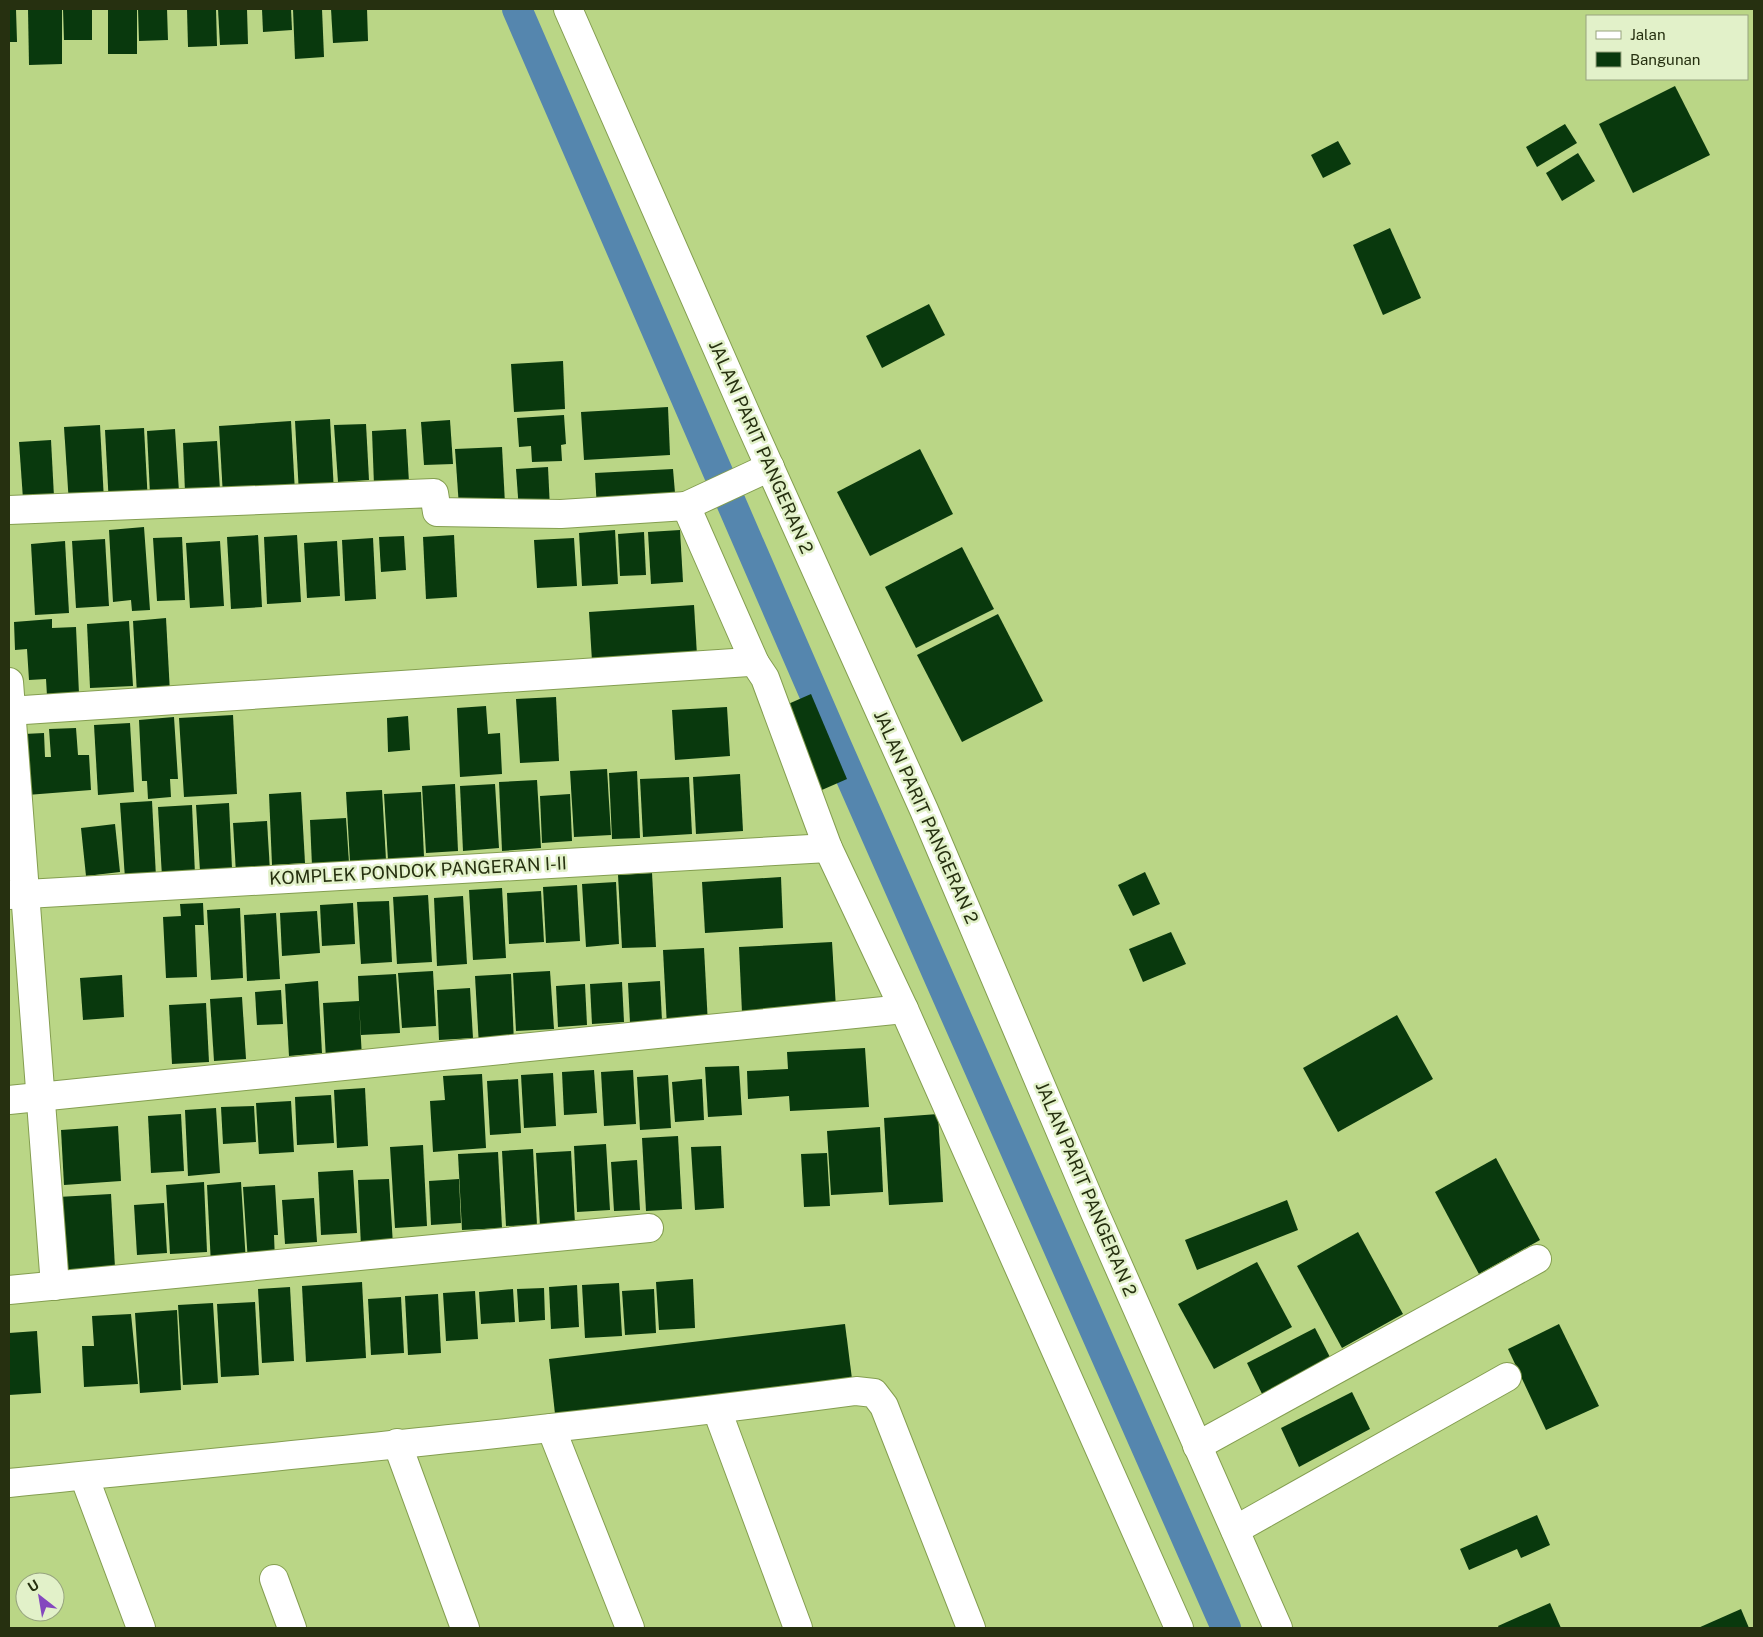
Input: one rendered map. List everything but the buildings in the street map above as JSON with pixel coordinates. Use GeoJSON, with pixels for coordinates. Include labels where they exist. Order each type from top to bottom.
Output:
{"type":"FeatureCollection","features":[{"type":"Feature","properties":{"kind":"street","name":"JALAN PARIT PANGERAN 2"},"geometry":{"type":"LineString","coordinates":[[568,9],[763,471],[924,810],[1095,1213],[1278,1628]]}},
{"type":"Feature","properties":{"kind":"street"},"geometry":{"type":"LineString","coordinates":[[9,510],[434,493],[437,512],[561,514],[693,503],[763,471]]}},
{"type":"Feature","properties":{"kind":"street"},"geometry":{"type":"LineString","coordinates":[[693,503],[755,663],[765,678],[828,848],[904,1009],[1179,1628]]}},
{"type":"Feature","properties":{"kind":"street"},"geometry":{"type":"LineString","coordinates":[[10,711],[755,663]]}},
{"type":"Feature","properties":{"kind":"street"},"geometry":{"type":"LineString","coordinates":[[9,682],[17,894],[41,1098],[55,1286]]}},
{"type":"Feature","properties":{"kind":"street","name":"KOMPLEK PONDOK PANGERAN I-II"},"geometry":{"type":"LineString","coordinates":[[17,894],[828,848]]}},
{"type":"Feature","properties":{"kind":"street"},"geometry":{"type":"LineString","coordinates":[[9,1100],[904,1009]]}},
{"type":"Feature","properties":{"kind":"street"},"geometry":{"type":"LineString","coordinates":[[9,1290],[649,1228]]}},
{"type":"Feature","properties":{"kind":"street"},"geometry":{"type":"LineString","coordinates":[[1197,1446],[1537,1259]]}},
{"type":"Feature","properties":{"kind":"street"},"geometry":{"type":"LineString","coordinates":[[1235,1530],[1507,1377]]}},
{"type":"Feature","properties":{"kind":"street"},"geometry":{"type":"LineString","coordinates":[[9,1483],[717,1410],[856,1391],[874,1393],[884,1406],[971,1628]]}},
{"type":"Feature","properties":{"kind":"street"},"geometry":{"type":"LineString","coordinates":[[717,1410],[798,1628]]}},
{"type":"Feature","properties":{"kind":"street"},"geometry":{"type":"LineString","coordinates":[[551,1428],[630,1628]]}},
{"type":"Feature","properties":{"kind":"street"},"geometry":{"type":"LineString","coordinates":[[397,1443],[465,1628]]}},
{"type":"Feature","properties":{"kind":"street"},"geometry":{"type":"LineString","coordinates":[[84,1476],[141,1628]]}},
{"type":"Feature","properties":{"kind":"street"},"geometry":{"type":"LineString","coordinates":[[274,1579],[292,1628]]}},
{"type":"Feature","properties":{"kind":"waterway"},"geometry":{"type":"LineString","coordinates":[[517,9],[835,742],[1226,1628]]}}]}
